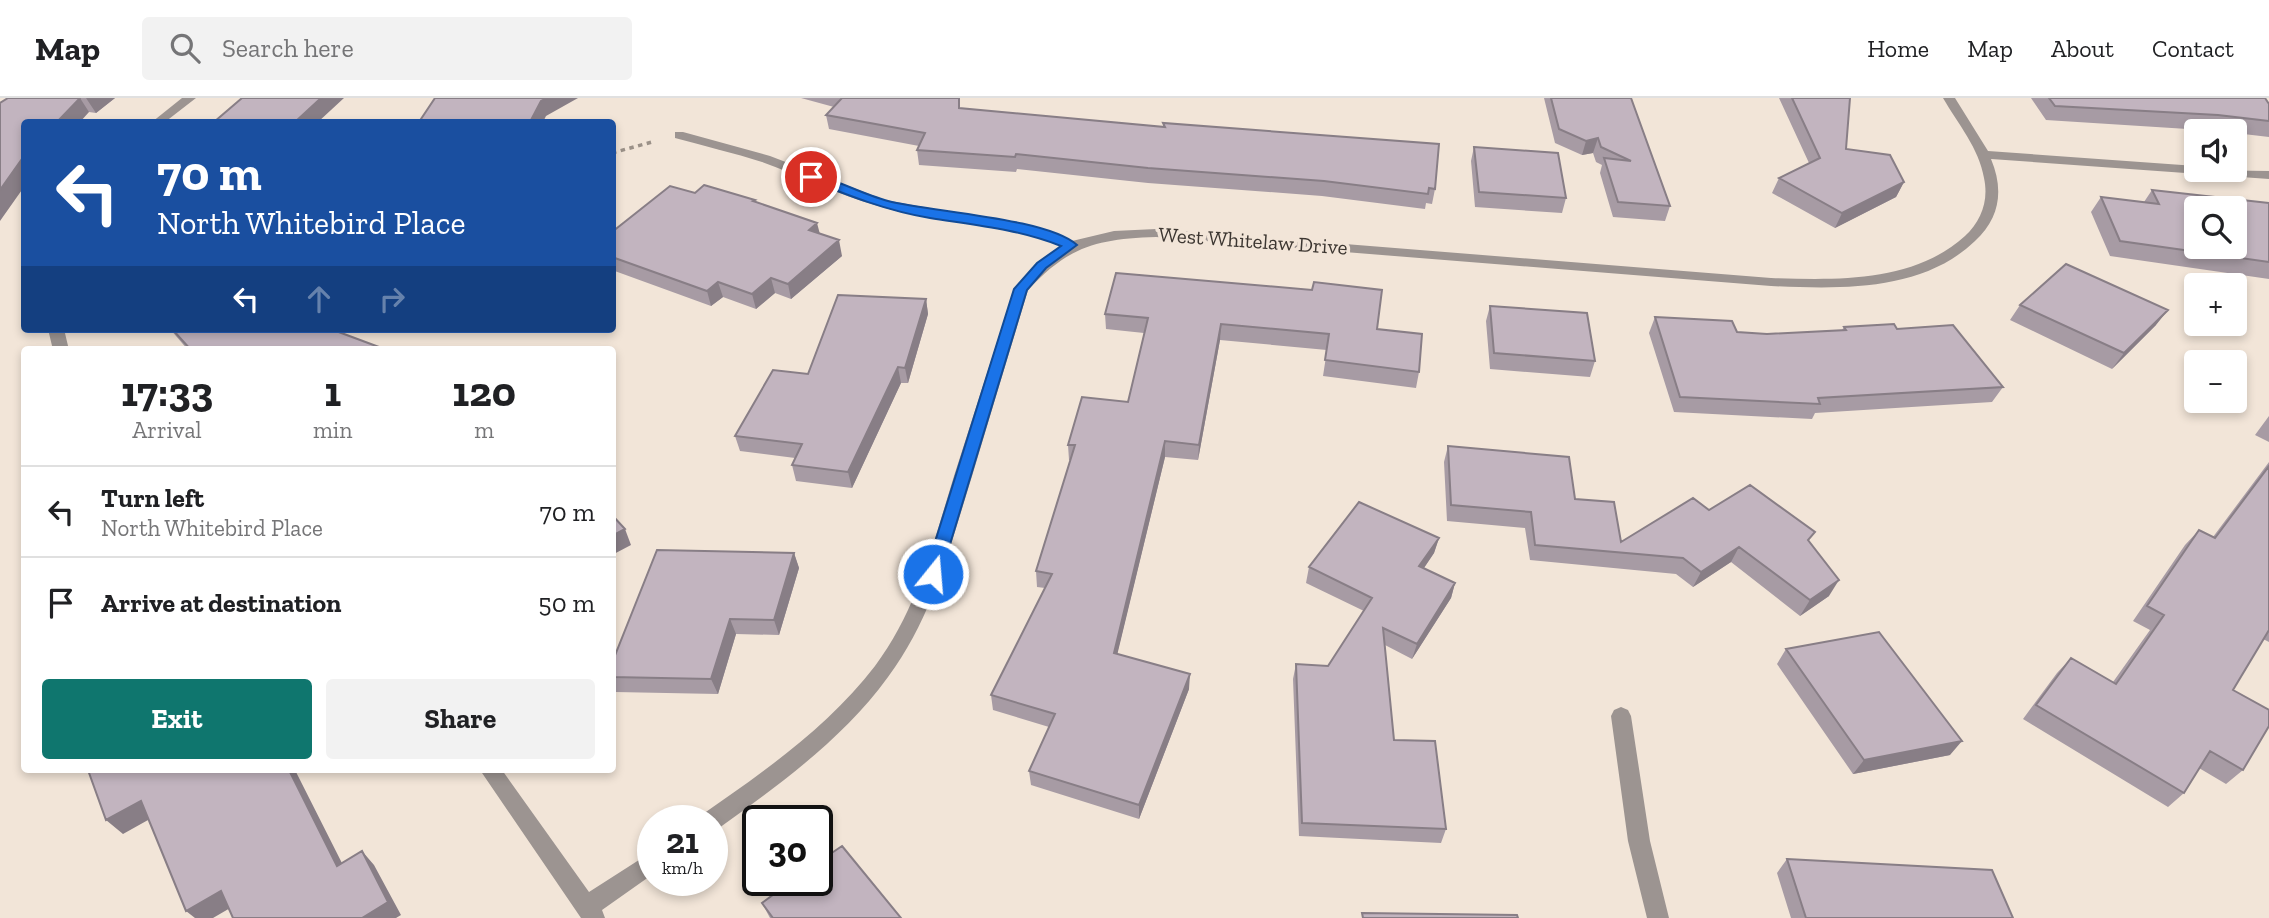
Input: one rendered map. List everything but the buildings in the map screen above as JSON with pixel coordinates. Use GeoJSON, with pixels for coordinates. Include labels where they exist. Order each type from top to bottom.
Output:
{"type":"FeatureCollection","features":[{"type":"Feature","properties":{"kind":"street"},"geometry":{"type":"LineString","coordinates":[[162,119],[190,98]]}},
{"type":"Feature","properties":{"kind":"street","name":"West Whitelaw Drive"},"geometry":{"type":"LineString","coordinates":[[728,809],[786,769],[840,720],[882,670],[913,621],[933,574],[1021,289],[1041,265],[1070,245],[1109,234],[1156,233],[1771,282],[1822,284],[1868,281],[1909,273],[1942,260],[1968,243],[1985,222],[1993,200],[1991,177],[1982,154],[1949,98]]}},
{"type":"Feature","properties":{"kind":"street"},"geometry":{"type":"LineString","coordinates":[[679,135],[765,159],[881,203],[929,214],[977,219],[1035,231],[1070,245]]}},
{"type":"Feature","properties":{"kind":"street"},"geometry":{"type":"LineString","coordinates":[[1982,154],[2184,169]]}},
{"type":"Feature","properties":{"kind":"street"},"geometry":{"type":"LineString","coordinates":[[2247,173],[2269,175]]}},
{"type":"Feature","properties":{"kind":"street"},"geometry":{"type":"LineString","coordinates":[[1621,716],[1639,841],[1658,918]]}},
{"type":"Feature","properties":{"kind":"street"},"geometry":{"type":"LineString","coordinates":[[492,773],[590,913],[637,875]]}},
{"type":"Feature","properties":{"kind":"path"},"geometry":{"type":"LineString","coordinates":[[616,152],[679,135]]}},
{"type":"Feature","properties":{"kind":"route"},"geometry":{"type":"LineString","coordinates":[[811,177],[881,203],[929,214],[977,219],[1035,231],[1070,245],[1041,265],[1021,289],[933,574]]}}]}
